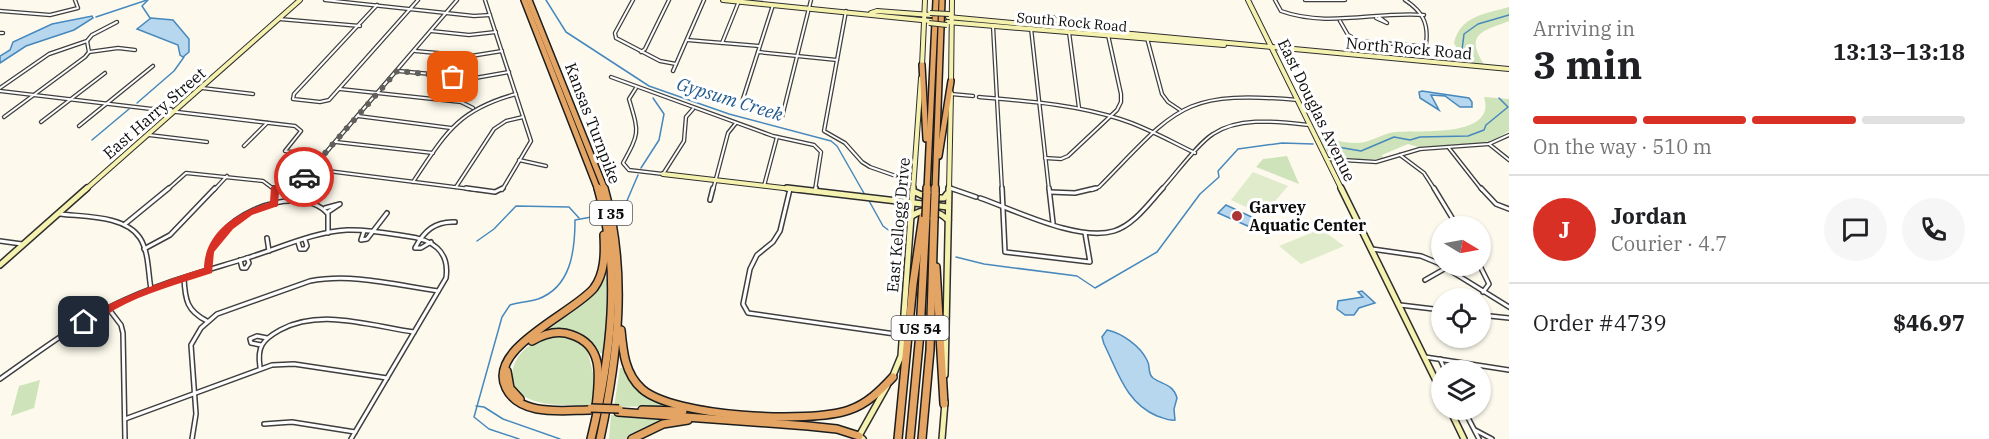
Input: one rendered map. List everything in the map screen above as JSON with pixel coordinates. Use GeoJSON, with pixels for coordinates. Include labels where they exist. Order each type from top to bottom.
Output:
{"type":"FeatureCollection","features":[{"type":"Feature","properties":{"kind":"highway","name":"Kansas Turnpike"},"geometry":{"type":"LineString","coordinates":[[524,0],[594,177],[604,217],[611,262],[611,316],[604,380],[591,439]]}},
{"type":"Feature","properties":{"kind":"highway","name":"Kansas Turnpike"},"geometry":{"type":"LineString","coordinates":[[529,0],[606,195],[618,266],[619,311],[611,387],[600,439]]}},
{"type":"Feature","properties":{"kind":"highway","name":"US 54"},"geometry":{"type":"LineString","coordinates":[[922,439],[930,350],[928,172],[930,17],[935,0]]}},
{"type":"Feature","properties":{"kind":"highway"},"geometry":{"type":"LineString","coordinates":[[930,17],[943,0]]}},
{"type":"Feature","properties":{"kind":"highway","name":"US 54"},"geometry":{"type":"LineString","coordinates":[[929,191],[935,183],[930,17]]}},
{"type":"Feature","properties":{"kind":"highway"},"geometry":{"type":"LineString","coordinates":[[922,65],[928,172]]}},
{"type":"Feature","properties":{"kind":"highway"},"geometry":{"type":"LineString","coordinates":[[935,183],[951,81]]}},
{"type":"Feature","properties":{"kind":"highway"},"geometry":{"type":"LineString","coordinates":[[929,191],[929,219],[945,404]]}},
{"type":"Feature","properties":{"kind":"highway"},"geometry":{"type":"LineString","coordinates":[[604,217],[604,255],[598,282],[575,308],[516,348],[506,361],[503,374],[507,392],[523,405],[538,409],[719,412]]}},
{"type":"Feature","properties":{"kind":"highway"},"geometry":{"type":"LineString","coordinates":[[898,439],[913,284],[929,219]]}},
{"type":"Feature","properties":{"kind":"highway","name":"US 54"},"geometry":{"type":"LineString","coordinates":[[910,439],[929,219]]}},
{"type":"Feature","properties":{"kind":"highway"},"geometry":{"type":"LineString","coordinates":[[619,311],[622,353],[626,367],[638,385],[666,403],[690,409],[795,418],[834,415],[867,402],[893,377]]}},
{"type":"Feature","properties":{"kind":"highway"},"geometry":{"type":"LineString","coordinates":[[591,409],[523,401],[513,392],[508,382],[507,370],[513,358],[523,347],[543,335],[562,332],[586,340],[594,349],[598,360],[595,424]]}},
{"type":"Feature","properties":{"kind":"highway"},"geometry":{"type":"LineString","coordinates":[[618,410],[825,428],[861,438]]}},
{"type":"Feature","properties":{"kind":"highway"},"geometry":{"type":"LineString","coordinates":[[632,439],[663,424],[704,418]]}},
{"type":"Feature","properties":{"kind":"main road","name":"East Harry Street"},"geometry":{"type":"LineString","coordinates":[[0,265],[300,0]]}},
{"type":"Feature","properties":{"kind":"main road","name":"South Rock Road"},"geometry":{"type":"LineString","coordinates":[[723,0],[930,17],[993,26],[1032,27]]}},
{"type":"Feature","properties":{"kind":"main road"},"geometry":{"type":"LineString","coordinates":[[925,0],[924,9],[930,17],[950,20]]}},
{"type":"Feature","properties":{"kind":"main road"},"geometry":{"type":"LineString","coordinates":[[942,439],[945,404],[952,0]]}},
{"type":"Feature","properties":{"kind":"main road","name":"East Douglas Avenue"},"geometry":{"type":"LineString","coordinates":[[1248,0],[1431,371]]}},
{"type":"Feature","properties":{"kind":"main road","name":"East Kellogg Drive"},"geometry":{"type":"LineString","coordinates":[[861,438],[893,377],[901,356],[914,203],[922,65],[930,17]]}},
{"type":"Feature","properties":{"kind":"main road","name":"South Rock Road"},"geometry":{"type":"LineString","coordinates":[[950,20],[1271,48]]}},
{"type":"Feature","properties":{"kind":"main road"},"geometry":{"type":"LineString","coordinates":[[1032,27],[1055,20]]}},
{"type":"Feature","properties":{"kind":"main road"},"geometry":{"type":"LineString","coordinates":[[1032,27],[1047,26],[1055,20]]}},
{"type":"Feature","properties":{"kind":"main road"},"geometry":{"type":"LineString","coordinates":[[1055,20],[1056,25],[1064,27]]}},
{"type":"Feature","properties":{"kind":"main road","name":"South Rock Road"},"geometry":{"type":"LineString","coordinates":[[1047,26],[1271,48]]}},
{"type":"Feature","properties":{"kind":"main road","name":"North Rock Road"},"geometry":{"type":"LineString","coordinates":[[1271,48],[1405,57],[1417,61],[1509,69]]}},
{"type":"Feature","properties":{"kind":"main road"},"geometry":{"type":"LineString","coordinates":[[663,174],[948,207]]}},
{"type":"Feature","properties":{"kind":"main road"},"geometry":{"type":"LineString","coordinates":[[914,189],[921,196],[936,199],[944,198],[948,190]]}},
{"type":"Feature","properties":{"kind":"main road"},"geometry":{"type":"LineString","coordinates":[[912,216],[922,210],[941,213],[948,220]]}},
{"type":"Feature","properties":{"kind":"main road"},"geometry":{"type":"LineString","coordinates":[[1455,420],[1464,439]]}},
{"type":"Feature","properties":{"kind":"street"},"geometry":{"type":"LineString","coordinates":[[0,11],[50,15],[78,8],[75,0]]}},
{"type":"Feature","properties":{"kind":"street"},"geometry":{"type":"LineString","coordinates":[[325,0],[474,16],[490,15]]}},
{"type":"Feature","properties":{"kind":"street"},"geometry":{"type":"LineString","coordinates":[[377,5],[292,98],[325,102],[340,89],[418,0]]}},
{"type":"Feature","properties":{"kind":"street"},"geometry":{"type":"LineString","coordinates":[[275,189],[303,178],[312,169],[457,0]]}},
{"type":"Feature","properties":{"kind":"street"},"geometry":{"type":"LineString","coordinates":[[312,169],[499,191],[531,141],[485,0]]}},
{"type":"Feature","properties":{"kind":"street"},"geometry":{"type":"LineString","coordinates":[[633,0],[615,36],[660,61],[676,64]]}},
{"type":"Feature","properties":{"kind":"street"},"geometry":{"type":"LineString","coordinates":[[641,52],[645,49],[669,0]]}},
{"type":"Feature","properties":{"kind":"street"},"geometry":{"type":"LineString","coordinates":[[673,71],[704,0]]}},
{"type":"Feature","properties":{"kind":"street"},"geometry":{"type":"LineString","coordinates":[[782,117],[811,0]]}},
{"type":"Feature","properties":{"kind":"street"},"geometry":{"type":"LineString","coordinates":[[1275,0],[1284,13],[1339,20],[1375,18],[1401,13],[1424,15]]}},
{"type":"Feature","properties":{"kind":"street"},"geometry":{"type":"LineString","coordinates":[[1305,0],[1344,0]]}},
{"type":"Feature","properties":{"kind":"street"},"geometry":{"type":"LineString","coordinates":[[1339,20],[1348,35],[1354,39],[1397,44],[1426,44],[1428,28],[1424,15],[1405,0]]}},
{"type":"Feature","properties":{"kind":"street"},"geometry":{"type":"LineString","coordinates":[[722,43],[739,1]]}},
{"type":"Feature","properties":{"kind":"street"},"geometry":{"type":"LineString","coordinates":[[741,105],[773,4]]}},
{"type":"Feature","properties":{"kind":"street"},"geometry":{"type":"LineString","coordinates":[[846,11],[824,131],[845,143],[862,162],[870,167],[915,182]]}},
{"type":"Feature","properties":{"kind":"street"},"geometry":{"type":"LineString","coordinates":[[1375,18],[1387,23],[1379,17]]}},
{"type":"Feature","properties":{"kind":"street"},"geometry":{"type":"LineString","coordinates":[[279,19],[360,26]]}},
{"type":"Feature","properties":{"kind":"street"},"geometry":{"type":"LineString","coordinates":[[0,89],[49,54],[87,41],[92,35],[117,22]]}},
{"type":"Feature","properties":{"kind":"street"},"geometry":{"type":"LineString","coordinates":[[993,26],[1005,252],[1090,262],[1085,232]]}},
{"type":"Feature","properties":{"kind":"street"},"geometry":{"type":"LineString","coordinates":[[1032,27],[1053,224]]}},
{"type":"Feature","properties":{"kind":"street"},"geometry":{"type":"LineString","coordinates":[[431,31],[469,35],[496,32]]}},
{"type":"Feature","properties":{"kind":"street"},"geometry":{"type":"LineString","coordinates":[[1069,32],[1079,108]]}},
{"type":"Feature","properties":{"kind":"street"},"geometry":{"type":"LineString","coordinates":[[1046,158],[1061,159],[1068,156],[1112,116],[1121,102],[1108,35]]}},
{"type":"Feature","properties":{"kind":"street"},"geometry":{"type":"LineString","coordinates":[[1147,38],[1162,94],[1168,102],[1180,110]]}},
{"type":"Feature","properties":{"kind":"street"},"geometry":{"type":"LineString","coordinates":[[687,40],[759,46]]}},
{"type":"Feature","properties":{"kind":"street"},"geometry":{"type":"LineString","coordinates":[[87,41],[89,52]]}},
{"type":"Feature","properties":{"kind":"street"},"geometry":{"type":"LineString","coordinates":[[1397,44],[1405,57]]}},
{"type":"Feature","properties":{"kind":"street"},"geometry":{"type":"LineString","coordinates":[[4,117],[89,52],[118,48],[135,50]]}},
{"type":"Feature","properties":{"kind":"street"},"geometry":{"type":"LineString","coordinates":[[415,51],[471,56],[502,51]]}},
{"type":"Feature","properties":{"kind":"street"},"geometry":{"type":"LineString","coordinates":[[758,52],[837,60]]}},
{"type":"Feature","properties":{"kind":"street"},"geometry":{"type":"LineString","coordinates":[[79,126],[153,66]]}},
{"type":"Feature","properties":{"kind":"street"},"geometry":{"type":"LineString","coordinates":[[397,71],[475,78],[509,72]]}},
{"type":"Feature","properties":{"kind":"street"},"geometry":{"type":"LineString","coordinates":[[41,122],[105,73]]}},
{"type":"Feature","properties":{"kind":"street"},"geometry":{"type":"LineString","coordinates":[[611,78],[693,109],[777,137],[817,147],[821,152],[821,160],[815,192]]}},
{"type":"Feature","properties":{"kind":"street"},"geometry":{"type":"LineString","coordinates":[[200,88],[253,94]]}},
{"type":"Feature","properties":{"kind":"street"},"geometry":{"type":"LineString","coordinates":[[636,88],[628,99],[638,130],[637,138],[624,158],[623,164],[629,170],[663,174],[684,141],[686,117],[693,109]]}},
{"type":"Feature","properties":{"kind":"street"},"geometry":{"type":"LineString","coordinates":[[0,89],[300,128],[301,131],[285,151],[323,157]]}},
{"type":"Feature","properties":{"kind":"street"},"geometry":{"type":"LineString","coordinates":[[340,89],[461,102],[473,108]]}},
{"type":"Feature","properties":{"kind":"street"},"geometry":{"type":"LineString","coordinates":[[412,182],[461,116],[495,98],[516,94]]}},
{"type":"Feature","properties":{"kind":"street"},"geometry":{"type":"LineString","coordinates":[[951,94],[973,96]]}},
{"type":"Feature","properties":{"kind":"street"},"geometry":{"type":"LineString","coordinates":[[979,97],[1079,108],[1112,116],[1195,153]]}},
{"type":"Feature","properties":{"kind":"street"},"geometry":{"type":"LineString","coordinates":[[1050,192],[1075,194],[1089,192],[1099,187],[1152,133],[1180,110],[1207,101],[1238,97],[1298,100]]}},
{"type":"Feature","properties":{"kind":"street"},"geometry":{"type":"LineString","coordinates":[[358,116],[451,128]]}},
{"type":"Feature","properties":{"kind":"street"},"geometry":{"type":"LineString","coordinates":[[456,187],[494,129],[506,121],[523,117]]}},
{"type":"Feature","properties":{"kind":"street"},"geometry":{"type":"LineString","coordinates":[[948,190],[978,197],[1053,224],[1085,232],[1104,233],[1126,226],[1137,217],[1210,135],[1222,128],[1243,123],[1288,122],[1310,125]]}},
{"type":"Feature","properties":{"kind":"street"},"geometry":{"type":"LineString","coordinates":[[244,146],[267,123]]}},
{"type":"Feature","properties":{"kind":"street"},"geometry":{"type":"LineString","coordinates":[[710,200],[713,180],[728,133],[736,123]]}},
{"type":"Feature","properties":{"kind":"street"},"geometry":{"type":"LineString","coordinates":[[147,135],[207,142]]}},
{"type":"Feature","properties":{"kind":"street"},"geometry":{"type":"LineString","coordinates":[[1326,159],[1376,162],[1420,149],[1489,144],[1509,135]]}},
{"type":"Feature","properties":{"kind":"street"},"geometry":{"type":"LineString","coordinates":[[764,186],[777,137]]}},
{"type":"Feature","properties":{"kind":"street"},"geometry":{"type":"LineString","coordinates":[[336,142],[433,153]]}},
{"type":"Feature","properties":{"kind":"street"},"geometry":{"type":"LineString","coordinates":[[1489,144],[1509,160]]}},
{"type":"Feature","properties":{"kind":"street"},"geometry":{"type":"LineString","coordinates":[[1449,148],[1472,174],[1489,200],[1509,209]]}},
{"type":"Feature","properties":{"kind":"street"},"geometry":{"type":"LineString","coordinates":[[1400,155],[1424,173],[1451,216]]}},
{"type":"Feature","properties":{"kind":"street"},"geometry":{"type":"LineString","coordinates":[[519,160],[546,166]]}},
{"type":"Feature","properties":{"kind":"street"},"geometry":{"type":"LineString","coordinates":[[125,224],[187,173],[263,180],[275,189]]}},
{"type":"Feature","properties":{"kind":"street"},"geometry":{"type":"LineString","coordinates":[[144,249],[170,235],[227,176]]}},
{"type":"Feature","properties":{"kind":"street"},"geometry":{"type":"LineString","coordinates":[[274,204],[275,189]]}},
{"type":"Feature","properties":{"kind":"street"},"geometry":{"type":"LineString","coordinates":[[790,189],[780,231],[773,242],[757,255],[750,269],[743,304],[746,310],[753,315],[902,335]]}},
{"type":"Feature","properties":{"kind":"street"},"geometry":{"type":"LineString","coordinates":[[209,270],[209,252],[229,226],[249,212],[274,204],[303,202],[326,210],[328,233]]}},
{"type":"Feature","properties":{"kind":"street"},"geometry":{"type":"LineString","coordinates":[[58,213],[125,224],[139,237],[144,249],[151,289]]}},
{"type":"Feature","properties":{"kind":"street"},"geometry":{"type":"LineString","coordinates":[[364,230],[361,240],[366,239],[387,213]]}},
{"type":"Feature","properties":{"kind":"street"},"geometry":{"type":"LineString","coordinates":[[431,242],[417,249],[415,247],[438,222],[455,222]]}},
{"type":"Feature","properties":{"kind":"street"},"geometry":{"type":"LineString","coordinates":[[0,379],[108,308],[151,289],[328,233],[364,230],[422,238],[439,247],[445,256],[447,272],[439,291],[351,439]]}},
{"type":"Feature","properties":{"kind":"street"},"geometry":{"type":"LineString","coordinates":[[267,238],[269,251]]}},
{"type":"Feature","properties":{"kind":"street"},"geometry":{"type":"LineString","coordinates":[[298,242],[300,249],[303,249],[307,247],[305,240]]}},
{"type":"Feature","properties":{"kind":"street"},"geometry":{"type":"LineString","coordinates":[[0,241],[23,244]]}},
{"type":"Feature","properties":{"kind":"street"},"geometry":{"type":"LineString","coordinates":[[1371,249],[1421,256],[1431,261]]}},
{"type":"Feature","properties":{"kind":"street"},"geometry":{"type":"LineString","coordinates":[[240,260],[241,267],[244,268],[248,266],[248,258]]}},
{"type":"Feature","properties":{"kind":"street"},"geometry":{"type":"LineString","coordinates":[[1425,280],[1432,276]]}},
{"type":"Feature","properties":{"kind":"street"},"geometry":{"type":"LineString","coordinates":[[1458,276],[1477,288]]}},
{"type":"Feature","properties":{"kind":"street"},"geometry":{"type":"LineString","coordinates":[[184,278],[188,309],[207,321]]}},
{"type":"Feature","properties":{"kind":"street"},"geometry":{"type":"LineString","coordinates":[[192,439],[196,420],[191,345],[195,335],[207,321],[229,308],[321,279],[346,278],[439,291]]}},
{"type":"Feature","properties":{"kind":"street"},"geometry":{"type":"LineString","coordinates":[[1491,297],[1509,307]]}},
{"type":"Feature","properties":{"kind":"street"},"geometry":{"type":"LineString","coordinates":[[1398,304],[1431,308]]}},
{"type":"Feature","properties":{"kind":"street"},"geometry":{"type":"LineString","coordinates":[[108,308],[121,325],[123,333],[125,439]]}},
{"type":"Feature","properties":{"kind":"street"},"geometry":{"type":"LineString","coordinates":[[1491,316],[1509,318]]}},
{"type":"Feature","properties":{"kind":"street"},"geometry":{"type":"LineString","coordinates":[[260,368],[258,354],[261,345],[267,339],[289,327],[319,319],[414,332]]}},
{"type":"Feature","properties":{"kind":"street"},"geometry":{"type":"LineString","coordinates":[[261,345],[251,343],[250,339],[257,336],[267,339]]}},
{"type":"Feature","properties":{"kind":"street"},"geometry":{"type":"LineString","coordinates":[[1424,357],[1509,370]]}},
{"type":"Feature","properties":{"kind":"street"},"geometry":{"type":"LineString","coordinates":[[125,419],[260,368],[293,364],[387,378]]}},
{"type":"Feature","properties":{"kind":"street"},"geometry":{"type":"LineString","coordinates":[[1469,420],[1479,439]]}},
{"type":"Feature","properties":{"kind":"street"},"geometry":{"type":"LineString","coordinates":[[264,424],[292,422],[355,432]]}},
{"type":"Feature","properties":{"kind":"street"},"geometry":{"type":"LineString","coordinates":[[1474,429],[1492,439]]}},
{"type":"Feature","properties":{"kind":"green space"},"geometry":{"type":"Polygon","coordinates":[[[1509,7],[1509,21],[1485,31],[1477,39],[1478,54],[1484,64],[1464,62],[1454,43],[1462,27],[1483,14],[1509,7]]]}},
{"type":"Feature","properties":{"kind":"green space"},"geometry":{"type":"Polygon","coordinates":[[[1484,97],[1509,99],[1509,131],[1494,140],[1473,145],[1418,147],[1408,144],[1382,155],[1383,158],[1370,160],[1330,157],[1319,136],[1342,142],[1359,143],[1396,132],[1438,131],[1468,126],[1479,119],[1485,110],[1484,97]]]}},
{"type":"Feature","properties":{"kind":"green space"},"geometry":{"type":"Polygon","coordinates":[[[1287,156],[1299,184],[1256,167],[1263,159],[1287,156]]]}},
{"type":"Feature","properties":{"kind":"green space"},"geometry":{"type":"Polygon","coordinates":[[[1253,172],[1288,186],[1263,215],[1231,200],[1253,172]]]}},
{"type":"Feature","properties":{"kind":"green space"},"geometry":{"type":"Polygon","coordinates":[[[1321,229],[1344,246],[1301,264],[1279,246],[1321,229]]]}},
{"type":"Feature","properties":{"kind":"green space"},"geometry":{"type":"Polygon","coordinates":[[[604,278],[609,279],[605,353],[600,353],[589,339],[582,335],[557,332],[539,335],[566,317],[591,296],[604,278]]]}},
{"type":"Feature","properties":{"kind":"green space"},"geometry":{"type":"Polygon","coordinates":[[[561,335],[586,344],[595,382],[594,406],[558,405],[531,400],[517,390],[513,383],[513,368],[521,353],[537,341],[561,335]]]}},
{"type":"Feature","properties":{"kind":"green space"},"geometry":{"type":"Polygon","coordinates":[[[620,368],[625,368],[662,403],[661,406],[614,407],[620,368]]]}},
{"type":"Feature","properties":{"kind":"green space"},"geometry":{"type":"Polygon","coordinates":[[[40,380],[34,408],[11,416],[19,386],[40,380]]]}},
{"type":"Feature","properties":{"kind":"green space"},"geometry":{"type":"Polygon","coordinates":[[[611,415],[663,418],[663,420],[628,439],[609,439],[611,415]]]}},
{"type":"Feature","properties":{"kind":"water"},"geometry":{"type":"Polygon","coordinates":[[[92,16],[93,18],[74,30],[26,46],[0,63],[0,56],[10,50],[13,42],[52,24],[92,16]]]}},
{"type":"Feature","properties":{"kind":"water"},"geometry":{"type":"Polygon","coordinates":[[[151,18],[173,20],[189,39],[189,52],[183,57],[180,55],[178,45],[137,29],[151,18]]]}},
{"type":"Feature","properties":{"kind":"water"},"geometry":{"type":"Polygon","coordinates":[[[1419,92],[1469,98],[1472,107],[1460,107],[1445,96],[1431,95],[1439,110],[1420,98],[1419,92]]]}},
{"type":"Feature","properties":{"kind":"water","name":"Garvey Aquatic Center"},"geometry":{"type":"Polygon","coordinates":[[[1226,205],[1256,219],[1250,227],[1218,213],[1226,205]]]}},
{"type":"Feature","properties":{"kind":"water"},"geometry":{"type":"Polygon","coordinates":[[[1362,291],[1375,303],[1359,308],[1354,315],[1345,315],[1337,309],[1338,301],[1363,297],[1358,292],[1362,291]]]}},
{"type":"Feature","properties":{"kind":"water"},"geometry":{"type":"Polygon","coordinates":[[[1107,330],[1119,334],[1135,345],[1147,360],[1151,376],[1173,390],[1177,398],[1174,409],[1175,420],[1157,416],[1146,410],[1130,395],[1104,344],[1102,337],[1107,330]]]}},
{"type":"Feature","properties":{"kind":"waterway"},"geometry":{"type":"LineString","coordinates":[[96,17],[147,0]]}},
{"type":"Feature","properties":{"kind":"waterway"},"geometry":{"type":"LineString","coordinates":[[148,0],[142,6],[150,18]]}},
{"type":"Feature","properties":{"kind":"waterway","name":"Gypsum Creek"},"geometry":{"type":"LineString","coordinates":[[546,0],[566,32],[649,86],[729,114],[831,141],[837,146],[865,195]]}},
{"type":"Feature","properties":{"kind":"waterway","name":"Gypsum Creek"},"geometry":{"type":"LineString","coordinates":[[1471,61],[1462,50],[1464,34],[1478,24],[1509,15]]}},
{"type":"Feature","properties":{"kind":"waterway"},"geometry":{"type":"LineString","coordinates":[[137,103],[174,71],[184,57]]}},
{"type":"Feature","properties":{"kind":"waterway"},"geometry":{"type":"LineString","coordinates":[[641,168],[659,140],[664,114],[653,98]]}},
{"type":"Feature","properties":{"kind":"waterway","name":"Gypsum Creek"},"geometry":{"type":"LineString","coordinates":[[1326,145],[1361,151],[1394,137],[1410,140],[1420,137],[1468,136],[1484,130],[1486,125],[1508,107],[1499,98]]}},
{"type":"Feature","properties":{"kind":"waterway"},"geometry":{"type":"LineString","coordinates":[[92,140],[129,109]]}},
{"type":"Feature","properties":{"kind":"waterway","name":"Gypsum Creek"},"geometry":{"type":"LineString","coordinates":[[956,257],[984,264],[1077,276],[1095,288],[1157,252],[1200,194],[1219,177],[1218,171],[1238,149],[1282,143],[1313,144]]}},
{"type":"Feature","properties":{"kind":"waterway"},"geometry":{"type":"LineString","coordinates":[[619,212],[623,210],[638,175]]}},
{"type":"Feature","properties":{"kind":"waterway","name":"Gypsum Creek"},"geometry":{"type":"LineString","coordinates":[[868,199],[883,226],[891,232]]}},
{"type":"Feature","properties":{"kind":"waterway"},"geometry":{"type":"LineString","coordinates":[[477,241],[494,229],[516,206],[569,207],[579,218]]}},
{"type":"Feature","properties":{"kind":"waterway"},"geometry":{"type":"LineString","coordinates":[[477,406],[502,317],[510,305],[538,299],[558,286],[569,267],[574,244],[575,220],[597,216]]}},
{"type":"Feature","properties":{"kind":"waterway"},"geometry":{"type":"LineString","coordinates":[[477,406],[484,407],[503,419],[560,439]]}},
{"type":"Feature","properties":{"kind":"waterway"},"geometry":{"type":"LineString","coordinates":[[477,406],[474,417],[489,429],[519,439]]}},
{"type":"Feature","properties":{"kind":"way so far"},"geometry":{"type":"LineString","coordinates":[[304,177],[397,71],[453,77]]}},
{"type":"Feature","properties":{"kind":"place","name":"Garvey Aquatic Center"},"geometry":{"type":"Point","coordinates":[1237,216]}},
{"type":"Feature","properties":{"kind":"route"},"geometry":{"type":"LineString","coordinates":[[84,322],[116,304],[151,289],[209,270],[209,252],[229,226],[249,212],[274,204],[275,189],[304,177]]}}]}
